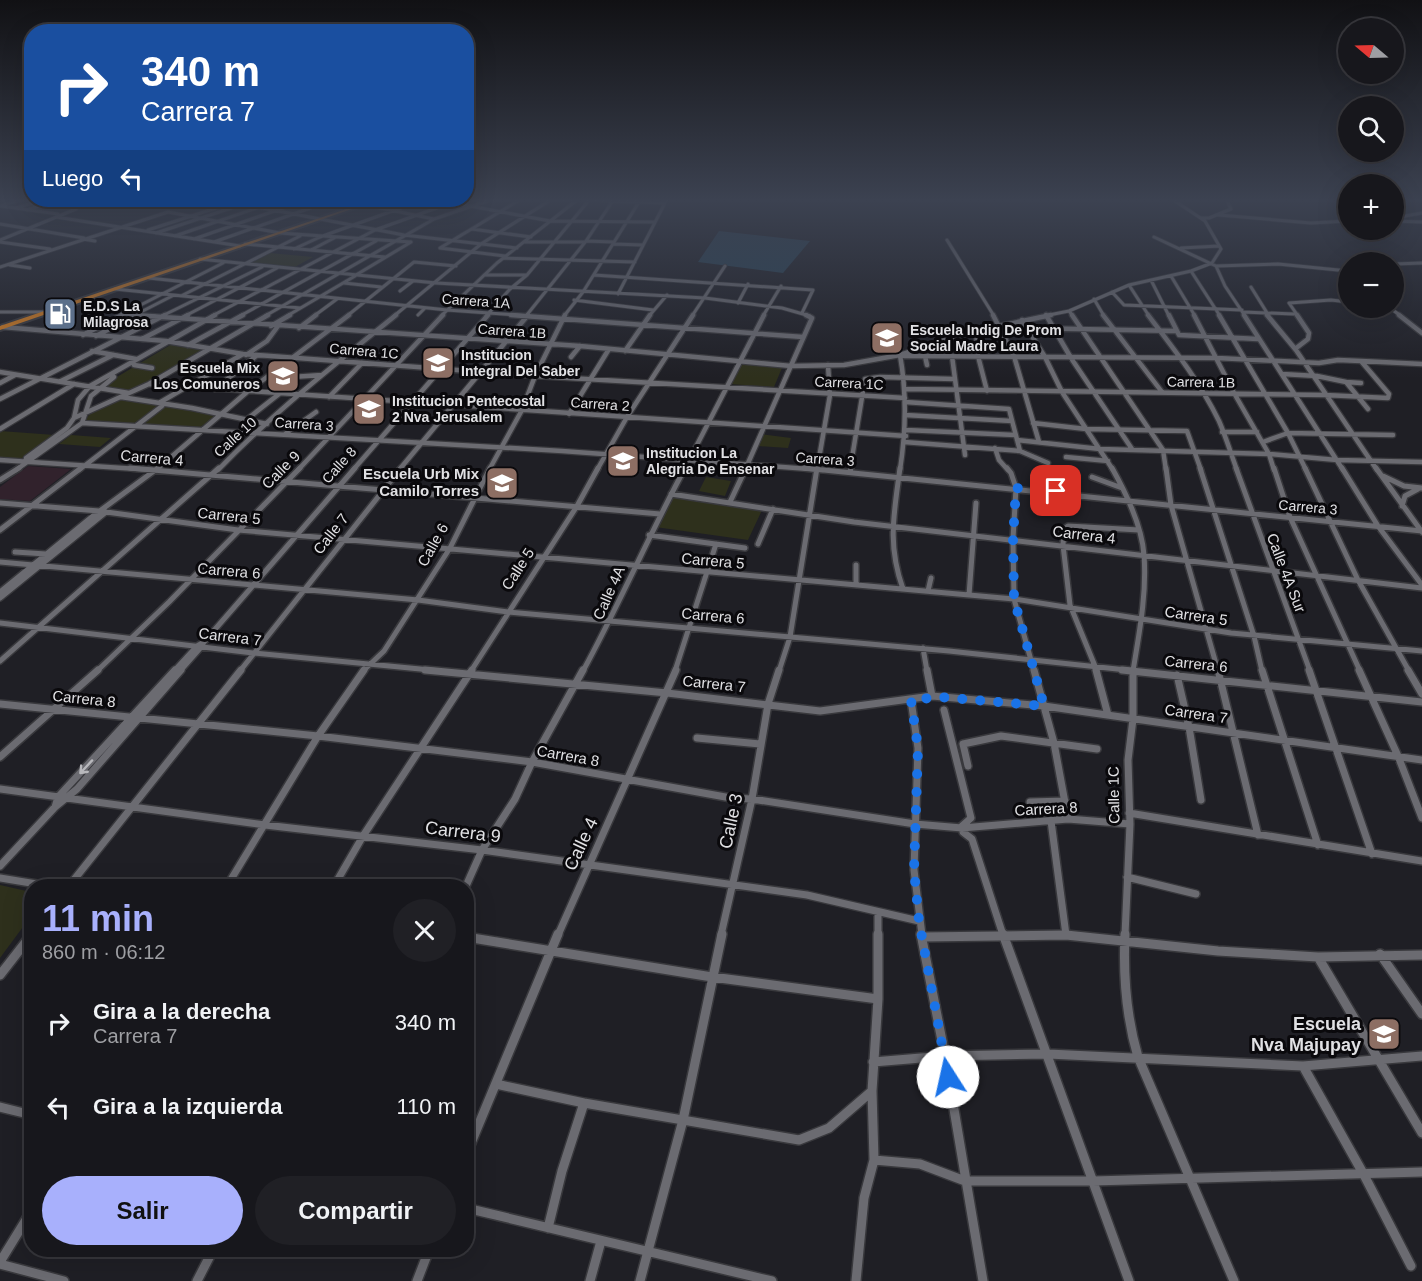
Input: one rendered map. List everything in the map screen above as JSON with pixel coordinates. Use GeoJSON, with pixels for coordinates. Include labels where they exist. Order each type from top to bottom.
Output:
{"type":"FeatureCollection","features":[{"type":"Feature","properties":{"kind":"highway"},"geometry":{"type":"LineString","coordinates":[[1,328],[200,259]]}},
{"type":"Feature","properties":{"kind":"street"},"geometry":{"type":"LineString","coordinates":[[7,265],[24,259]]}},
{"type":"Feature","properties":{"kind":"street"},"geometry":{"type":"LineString","coordinates":[[200,259],[436,284],[705,298],[802,313],[812,318],[749,465],[730,502]]}},
{"type":"Feature","properties":{"kind":"street"},"geometry":{"type":"LineString","coordinates":[[183,296],[254,259]]}},
{"type":"Feature","properties":{"kind":"street"},"geometry":{"type":"LineString","coordinates":[[26,462],[26,458],[67,428],[74,418],[78,400],[90,386],[321,259]]}},
{"type":"Feature","properties":{"kind":"street"},"geometry":{"type":"LineString","coordinates":[[188,346],[345,259]]}},
{"type":"Feature","properties":{"kind":"street"},"geometry":{"type":"LineString","coordinates":[[74,418],[149,384],[365,259]]}},
{"type":"Feature","properties":{"kind":"street"},"geometry":{"type":"LineString","coordinates":[[271,326],[383,259]]}},
{"type":"Feature","properties":{"kind":"street","name":"Calle 10"},"geometry":{"type":"LineString","coordinates":[[0,661],[212,476],[230,456],[338,361],[436,284],[464,259]]}},
{"type":"Feature","properties":{"kind":"street","name":"Calle 9"},"geometry":{"type":"LineString","coordinates":[[0,757],[133,639],[330,437],[447,310],[502,259]]}},
{"type":"Feature","properties":{"kind":"street"},"geometry":{"type":"LineString","coordinates":[[520,259],[635,262]]}},
{"type":"Feature","properties":{"kind":"street"},"geometry":{"type":"LineString","coordinates":[[618,294],[636,259]]}},
{"type":"Feature","properties":{"kind":"street"},"geometry":{"type":"LineString","coordinates":[[959,259],[1000,326],[1014,356],[1039,442]]}},
{"type":"Feature","properties":{"kind":"street"},"geometry":{"type":"LineString","coordinates":[[1202,259],[1214,264],[1258,339],[1296,394],[1378,526],[1422,586]]}},
{"type":"Feature","properties":{"kind":"street"},"geometry":{"type":"LineString","coordinates":[[1214,264],[1217,259]]}},
{"type":"Feature","properties":{"kind":"street","name":"Calle 8"},"geometry":{"type":"LineString","coordinates":[[0,866],[55,807],[67,798],[510,289],[539,261]]}},
{"type":"Feature","properties":{"kind":"street","name":"Calle 7"},"geometry":{"type":"LineString","coordinates":[[75,879],[450,406],[507,341],[570,261]]}},
{"type":"Feature","properties":{"kind":"street","name":"Calle 6"},"geometry":{"type":"LineString","coordinates":[[231,879],[318,736],[367,665],[384,651],[450,549],[473,499],[522,410],[549,344],[574,300],[583,292],[603,261]]}},
{"type":"Feature","properties":{"kind":"street"},"geometry":{"type":"LineString","coordinates":[[82,335],[224,262]]}},
{"type":"Feature","properties":{"kind":"street"},"geometry":{"type":"LineString","coordinates":[[0,598],[247,392],[330,330],[414,262],[456,266]]}},
{"type":"Feature","properties":{"kind":"street"},"geometry":{"type":"LineString","coordinates":[[1404,264],[1422,263]]}},
{"type":"Feature","properties":{"kind":"street"},"geometry":{"type":"LineString","coordinates":[[356,264],[372,266]]}},
{"type":"Feature","properties":{"kind":"street"},"geometry":{"type":"LineString","coordinates":[[901,589],[894,564],[892,525],[906,430],[904,377],[900,356],[976,331],[1069,311],[1129,285],[1214,264],[1278,264],[1338,270]]}},
{"type":"Feature","properties":{"kind":"street"},"geometry":{"type":"LineString","coordinates":[[0,265],[30,268]]}},
{"type":"Feature","properties":{"kind":"street","name":"Calle 5"},"geometry":{"type":"LineString","coordinates":[[338,879],[363,836],[577,506],[627,417],[725,266]]}},
{"type":"Feature","properties":{"kind":"street"},"geometry":{"type":"LineString","coordinates":[[0,399],[91,351],[262,267]]}},
{"type":"Feature","properties":{"kind":"street"},"geometry":{"type":"LineString","coordinates":[[142,339],[277,268]]}},
{"type":"Feature","properties":{"kind":"street"},"geometry":{"type":"LineString","coordinates":[[1191,271],[1288,433],[1358,580],[1422,694]]}},
{"type":"Feature","properties":{"kind":"street"},"geometry":{"type":"LineString","coordinates":[[484,275],[527,275]]}},
{"type":"Feature","properties":{"kind":"street"},"geometry":{"type":"LineString","coordinates":[[594,275],[781,286],[814,291],[802,313]]}},
{"type":"Feature","properties":{"kind":"street"},"geometry":{"type":"LineString","coordinates":[[1171,276],[1207,337],[1234,393],[1269,454],[1290,518],[1369,697],[1398,756],[1422,818]]}},
{"type":"Feature","properties":{"kind":"street","name":"Carrera 1A"},"geometry":{"type":"LineString","coordinates":[[149,278],[489,314],[687,327],[803,338]]}},
{"type":"Feature","properties":{"kind":"street"},"geometry":{"type":"LineString","coordinates":[[1150,280],[1176,331],[1182,336],[1258,339]]}},
{"type":"Feature","properties":{"kind":"street"},"geometry":{"type":"LineString","coordinates":[[400,291],[413,281]]}},
{"type":"Feature","properties":{"kind":"street"},"geometry":{"type":"LineString","coordinates":[[344,283],[381,287]]}},
{"type":"Feature","properties":{"kind":"street"},"geometry":{"type":"LineString","coordinates":[[738,303],[748,284]]}},
{"type":"Feature","properties":{"kind":"street","name":"Calle 4A Sur"},"geometry":{"type":"LineString","coordinates":[[1129,285],[1140,306],[1205,392],[1220,424],[1338,749],[1372,854]]}},
{"type":"Feature","properties":{"kind":"street","name":"Calle 4A"},"geometry":{"type":"LineString","coordinates":[[469,879],[482,850],[515,800],[532,762],[611,620],[649,535],[709,423],[725,387],[781,286]]}},
{"type":"Feature","properties":{"kind":"street"},"geometry":{"type":"LineString","coordinates":[[1251,287],[1255,297],[1295,349],[1379,474],[1422,531]]}},
{"type":"Feature","properties":{"kind":"street"},"geometry":{"type":"LineString","coordinates":[[116,289],[300,308]]}},
{"type":"Feature","properties":{"kind":"street"},"geometry":{"type":"LineString","coordinates":[[1112,292],[1121,304],[1294,314]]}},
{"type":"Feature","properties":{"kind":"street"},"geometry":{"type":"LineString","coordinates":[[95,336],[173,295]]}},
{"type":"Feature","properties":{"kind":"street"},"geometry":{"type":"LineString","coordinates":[[625,351],[653,310],[667,295]]}},
{"type":"Feature","properties":{"kind":"street"},"geometry":{"type":"LineString","coordinates":[[299,328],[338,299]]}},
{"type":"Feature","properties":{"kind":"street"},"geometry":{"type":"LineString","coordinates":[[1094,299],[1107,321],[1162,392]]}},
{"type":"Feature","properties":{"kind":"street"},"geometry":{"type":"LineString","coordinates":[[574,300],[653,310]]}},
{"type":"Feature","properties":{"kind":"street"},"geometry":{"type":"LineString","coordinates":[[1295,349],[1308,339],[1309,333],[1294,314],[1289,303],[1338,301]]}},
{"type":"Feature","properties":{"kind":"street"},"geometry":{"type":"LineString","coordinates":[[0,480],[34,459],[81,423],[86,399],[96,387],[168,342],[242,302]]}},
{"type":"Feature","properties":{"kind":"street"},"geometry":{"type":"LineString","coordinates":[[418,315],[426,308]]}},
{"type":"Feature","properties":{"kind":"street"},"geometry":{"type":"LineString","coordinates":[[1069,311],[1122,393],[1163,450],[1171,505],[1221,680],[1258,836]]}},
{"type":"Feature","properties":{"kind":"street"},"geometry":{"type":"LineString","coordinates":[[0,312],[47,312]]}},
{"type":"Feature","properties":{"kind":"street","name":"Carrera 1B"},"geometry":{"type":"LineString","coordinates":[[122,314],[580,346],[791,366],[844,365],[900,356],[1361,361],[1390,397],[1205,392],[1094,393],[904,389]]}},
{"type":"Feature","properties":{"kind":"street"},"geometry":{"type":"LineString","coordinates":[[1046,315],[1056,328],[1071,358],[1132,449]]}},
{"type":"Feature","properties":{"kind":"street"},"geometry":{"type":"LineString","coordinates":[[1403,318],[1422,333]]}},
{"type":"Feature","properties":{"kind":"street","name":"Calle 1C"},"geometry":{"type":"LineString","coordinates":[[1022,320],[1045,357],[1062,392],[1108,461],[1129,499],[1139,530],[1144,554],[1141,620],[1133,670],[1133,719],[1128,760],[1130,824],[1125,940],[1126,1002],[1129,1026],[1138,1057],[1234,1281]]}},
{"type":"Feature","properties":{"kind":"street"},"geometry":{"type":"LineString","coordinates":[[0,530],[162,405],[159,404],[183,387],[267,341],[278,326]]}},
{"type":"Feature","properties":{"kind":"street","name":"Carrera 1C"},"geometry":{"type":"LineString","coordinates":[[1,328],[142,339],[244,355],[905,400],[1010,410],[1012,421]]}},
{"type":"Feature","properties":{"kind":"street"},"geometry":{"type":"LineString","coordinates":[[1028,328],[1176,331]]}},
{"type":"Feature","properties":{"kind":"street"},"geometry":{"type":"LineString","coordinates":[[976,331],[978,356],[987,391]]}},
{"type":"Feature","properties":{"kind":"street"},"geometry":{"type":"LineString","coordinates":[[571,357],[580,346]]}},
{"type":"Feature","properties":{"kind":"street"},"geometry":{"type":"LineString","coordinates":[[569,414],[609,349]]}},
{"type":"Feature","properties":{"kind":"street"},"geometry":{"type":"LineString","coordinates":[[91,351],[136,359]]}},
{"type":"Feature","properties":{"kind":"street"},"geometry":{"type":"LineString","coordinates":[[61,382],[113,355]]}},
{"type":"Feature","properties":{"kind":"street"},"geometry":{"type":"LineString","coordinates":[[215,389],[257,356]]}},
{"type":"Feature","properties":{"kind":"street"},"geometry":{"type":"LineString","coordinates":[[925,356],[927,365]]}},
{"type":"Feature","properties":{"kind":"street"},"geometry":{"type":"LineString","coordinates":[[952,356],[964,455]]}},
{"type":"Feature","properties":{"kind":"street"},"geometry":{"type":"LineString","coordinates":[[1361,361],[1422,364]]}},
{"type":"Feature","properties":{"kind":"street"},"geometry":{"type":"LineString","coordinates":[[329,397],[362,363]]}},
{"type":"Feature","properties":{"kind":"street"},"geometry":{"type":"LineString","coordinates":[[134,365],[152,368]]}},
{"type":"Feature","properties":{"kind":"street","name":"Calle 3"},"geometry":{"type":"LineString","coordinates":[[640,1281],[683,1120],[752,798],[768,704],[790,637],[801,581],[809,514],[824,430],[833,395],[832,365]]}},
{"type":"Feature","properties":{"kind":"street"},"geometry":{"type":"LineString","coordinates":[[238,369],[254,370]]}},
{"type":"Feature","properties":{"kind":"street"},"geometry":{"type":"LineString","coordinates":[[0,372],[129,393]]}},
{"type":"Feature","properties":{"kind":"street"},"geometry":{"type":"LineString","coordinates":[[0,383],[16,374]]}},
{"type":"Feature","properties":{"kind":"street"},"geometry":{"type":"LineString","coordinates":[[1282,374],[1313,375],[1361,383]]}},
{"type":"Feature","properties":{"kind":"street"},"geometry":{"type":"LineString","coordinates":[[292,377],[323,375]]}},
{"type":"Feature","properties":{"kind":"street"},"geometry":{"type":"LineString","coordinates":[[850,472],[861,396],[867,378],[954,379]]}},
{"type":"Feature","properties":{"kind":"street"},"geometry":{"type":"LineString","coordinates":[[1346,382],[1368,409]]}},
{"type":"Feature","properties":{"kind":"street"},"geometry":{"type":"LineString","coordinates":[[0,429],[74,384]]}},
{"type":"Feature","properties":{"kind":"street","name":"Carrera 2"},"geometry":{"type":"LineString","coordinates":[[149,384],[855,432],[1020,451],[1047,463]]}},
{"type":"Feature","properties":{"kind":"street"},"geometry":{"type":"LineString","coordinates":[[246,420],[279,394]]}},
{"type":"Feature","properties":{"kind":"street","name":"Carrera 3"},"geometry":{"type":"LineString","coordinates":[[121,397],[267,424]]}},
{"type":"Feature","properties":{"kind":"street"},"geometry":{"type":"LineString","coordinates":[[284,434],[316,412]]}},
{"type":"Feature","properties":{"kind":"street"},"geometry":{"type":"LineString","coordinates":[[905,415],[1012,421],[1020,451]]}},
{"type":"Feature","properties":{"kind":"street","name":"Carrera 3"},"geometry":{"type":"LineString","coordinates":[[81,423],[502,447],[850,472],[1056,491],[1422,531]]}},
{"type":"Feature","properties":{"kind":"street"},"geometry":{"type":"LineString","coordinates":[[1033,423],[1086,429],[1187,431],[1254,636],[1266,686],[1318,845]]}},
{"type":"Feature","properties":{"kind":"street"},"geometry":{"type":"LineString","coordinates":[[1220,424],[1243,431]]}},
{"type":"Feature","properties":{"kind":"street"},"geometry":{"type":"LineString","coordinates":[[906,430],[1016,437],[1039,442],[1100,448],[1269,454],[1371,462],[1422,462]]}},
{"type":"Feature","properties":{"kind":"street"},"geometry":{"type":"LineString","coordinates":[[1222,432],[1257,432]]}},
{"type":"Feature","properties":{"kind":"street"},"geometry":{"type":"LineString","coordinates":[[1263,442],[1288,433],[1393,435]]}},
{"type":"Feature","properties":{"kind":"street"},"geometry":{"type":"LineString","coordinates":[[995,448],[999,460],[1011,473],[1016,488],[1013,539],[1014,599],[1054,743],[1068,819]]}},
{"type":"Feature","properties":{"kind":"street"},"geometry":{"type":"LineString","coordinates":[[1066,457],[1108,461]]}},
{"type":"Feature","properties":{"kind":"street","name":"Carrera 4"},"geometry":{"type":"LineString","coordinates":[[0,460],[156,470],[660,514]]}},
{"type":"Feature","properties":{"kind":"street"},"geometry":{"type":"LineString","coordinates":[[1379,474],[1404,486],[1422,488]]}},
{"type":"Feature","properties":{"kind":"street"},"geometry":{"type":"LineString","coordinates":[[1092,477],[1122,488]]}},
{"type":"Feature","properties":{"kind":"street"},"geometry":{"type":"LineString","coordinates":[[1053,480],[1056,491]]}},
{"type":"Feature","properties":{"kind":"street"},"geometry":{"type":"LineString","coordinates":[[1402,506],[1405,495],[1422,488]]}},
{"type":"Feature","properties":{"kind":"street"},"geometry":{"type":"LineString","coordinates":[[1071,493],[1075,507]]}},
{"type":"Feature","properties":{"kind":"street","name":"Carrera 4"},"geometry":{"type":"LineString","coordinates":[[672,494],[838,519],[1422,586]]}},
{"type":"Feature","properties":{"kind":"street","name":"Carrera 5"},"geometry":{"type":"LineString","coordinates":[[0,503],[103,512],[238,530],[1014,599],[1070,605],[1141,620],[1206,630],[1422,651]]}},
{"type":"Feature","properties":{"kind":"street"},"geometry":{"type":"LineString","coordinates":[[969,595],[976,503]]}},
{"type":"Feature","properties":{"kind":"street"},"geometry":{"type":"LineString","coordinates":[[758,544],[773,509]]}},
{"type":"Feature","properties":{"kind":"street"},"geometry":{"type":"LineString","coordinates":[[0,592],[103,512]]}},
{"type":"Feature","properties":{"kind":"street"},"geometry":{"type":"LineString","coordinates":[[1108,715],[1095,668],[1070,605],[1063,545],[1064,529],[1068,526],[1139,530]]}},
{"type":"Feature","properties":{"kind":"street"},"geometry":{"type":"LineString","coordinates":[[649,535],[745,548]]}},
{"type":"Feature","properties":{"kind":"street","name":"Calle 4"},"geometry":{"type":"LineString","coordinates":[[474,1136],[551,950],[667,693],[716,544]]}},
{"type":"Feature","properties":{"kind":"street"},"geometry":{"type":"LineString","coordinates":[[15,552],[46,554]]}},
{"type":"Feature","properties":{"kind":"street","name":"Carrera 6"},"geometry":{"type":"LineString","coordinates":[[0,562],[189,581],[418,600],[508,612],[947,650],[1422,702]]}},
{"type":"Feature","properties":{"kind":"street"},"geometry":{"type":"LineString","coordinates":[[856,565],[856,585]]}},
{"type":"Feature","properties":{"kind":"street"},"geometry":{"type":"LineString","coordinates":[[928,591],[931,578]]}},
{"type":"Feature","properties":{"kind":"street","name":"Carrera 7"},"geometry":{"type":"LineString","coordinates":[[0,623],[201,645],[253,653],[833,711],[936,696],[951,697],[1044,706],[1422,760]]}},
{"type":"Feature","properties":{"kind":"street"},"geometry":{"type":"LineString","coordinates":[[923,648],[936,696]]}},
{"type":"Feature","properties":{"kind":"street"},"geometry":{"type":"LineString","coordinates":[[1177,675],[1189,727],[1201,800]]}},
{"type":"Feature","properties":{"kind":"street"},"geometry":{"type":"LineString","coordinates":[[911,700],[918,748],[914,870],[919,921],[945,1056],[983,1281]]}},
{"type":"Feature","properties":{"kind":"street","name":"Carrera 8"},"geometry":{"type":"LineString","coordinates":[[0,704],[318,736],[532,762],[731,798],[752,798],[915,824],[982,827],[1068,819],[1130,824]]}},
{"type":"Feature","properties":{"kind":"street"},"geometry":{"type":"LineString","coordinates":[[944,710],[971,818],[963,832],[972,839],[1004,938],[1129,1281]]}},
{"type":"Feature","properties":{"kind":"street","name":"Calle 8"},"geometry":{"type":"LineString","coordinates":[[55,807],[58,797],[135,718]]}},
{"type":"Feature","properties":{"kind":"street"},"geometry":{"type":"LineString","coordinates":[[968,766],[962,747],[967,741],[997,736],[1097,749]]}},
{"type":"Feature","properties":{"kind":"street"},"geometry":{"type":"LineString","coordinates":[[697,738],[760,744]]}},
{"type":"Feature","properties":{"kind":"street","name":"Carrera 9"},"geometry":{"type":"LineString","coordinates":[[0,789],[265,825],[482,850],[807,896],[919,921]]}},
{"type":"Feature","properties":{"kind":"street"},"geometry":{"type":"LineString","coordinates":[[1030,802],[1065,801]]}},
{"type":"Feature","properties":{"kind":"street"},"geometry":{"type":"LineString","coordinates":[[1129,813],[1258,836],[1422,861]]}},
{"type":"Feature","properties":{"kind":"street"},"geometry":{"type":"LineString","coordinates":[[1051,821],[1066,935]]}},
{"type":"Feature","properties":{"kind":"street"},"geometry":{"type":"LineString","coordinates":[[1126,877],[1196,894]]}},
{"type":"Feature","properties":{"kind":"street"},"geometry":{"type":"LineString","coordinates":[[0,878],[24,882]]}},
{"type":"Feature","properties":{"kind":"street"},"geometry":{"type":"LineString","coordinates":[[856,1281],[864,1198],[874,1160],[872,1091],[878,999],[878,912]]}},
{"type":"Feature","properties":{"kind":"street"},"geometry":{"type":"LineString","coordinates":[[922,938],[1066,935],[1218,951],[1318,957],[1380,954],[1422,955]]}},
{"type":"Feature","properties":{"kind":"street"},"geometry":{"type":"LineString","coordinates":[[474,939],[712,977],[878,999]]}},
{"type":"Feature","properties":{"kind":"street"},"geometry":{"type":"LineString","coordinates":[[0,975],[24,944]]}},
{"type":"Feature","properties":{"kind":"street"},"geometry":{"type":"LineString","coordinates":[[1380,954],[1422,1014]]}},
{"type":"Feature","properties":{"kind":"street"},"geometry":{"type":"LineString","coordinates":[[1318,957],[1422,1133]]}},
{"type":"Feature","properties":{"kind":"street"},"geometry":{"type":"LineString","coordinates":[[873,1062],[945,1056],[1048,1054],[1303,1066],[1422,1056]]}},
{"type":"Feature","properties":{"kind":"street"},"geometry":{"type":"LineString","coordinates":[[1303,1066],[1364,1174],[1411,1266]]}},
{"type":"Feature","properties":{"kind":"street"},"geometry":{"type":"LineString","coordinates":[[496,1084],[584,1103],[789,1138],[813,1138],[841,1119],[872,1091]]}},
{"type":"Feature","properties":{"kind":"street"},"geometry":{"type":"LineString","coordinates":[[548,1228],[562,1171],[584,1103]]}},
{"type":"Feature","properties":{"kind":"street"},"geometry":{"type":"LineString","coordinates":[[0,1107],[24,1113]]}},
{"type":"Feature","properties":{"kind":"street"},"geometry":{"type":"LineString","coordinates":[[874,1160],[920,1164],[965,1181],[1093,1181],[1422,1172]]}},
{"type":"Feature","properties":{"kind":"street"},"geometry":{"type":"LineString","coordinates":[[474,1210],[772,1281]]}},
{"type":"Feature","properties":{"kind":"street"},"geometry":{"type":"LineString","coordinates":[[24,1223],[0,1263],[64,1281]]}},
{"type":"Feature","properties":{"kind":"street"},"geometry":{"type":"LineString","coordinates":[[590,1281],[601,1241]]}},
{"type":"Feature","properties":{"kind":"street"},"geometry":{"type":"LineString","coordinates":[[197,1281],[209,1257]]}},
{"type":"Feature","properties":{"kind":"street"},"geometry":{"type":"LineString","coordinates":[[417,1281],[426,1257]]}},
{"type":"Feature","properties":{"kind":"shaded area"},"geometry":{"type":"Polygon","coordinates":[[[28,466],[71,469],[30,501],[0,499],[0,487],[28,466]]]}},
{"type":"Feature","properties":{"kind":"green space"},"geometry":{"type":"Polygon","coordinates":[[[259,259],[310,259],[293,268],[249,264],[259,259]]]}},
{"type":"Feature","properties":{"kind":"green space"},"geometry":{"type":"Polygon","coordinates":[[[172,344],[203,350],[158,377],[126,392],[102,386],[172,344]]]}},
{"type":"Feature","properties":{"kind":"green space"},"geometry":{"type":"Polygon","coordinates":[[[741,360],[784,363],[774,387],[729,384],[741,360]]]}},
{"type":"Feature","properties":{"kind":"green space"},"geometry":{"type":"Polygon","coordinates":[[[121,399],[161,406],[131,425],[84,421],[91,413],[121,399]]]}},
{"type":"Feature","properties":{"kind":"green space"},"geometry":{"type":"Polygon","coordinates":[[[163,405],[220,415],[195,430],[135,426],[163,405]]]}},
{"type":"Feature","properties":{"kind":"green space"},"geometry":{"type":"Polygon","coordinates":[[[0,431],[55,435],[20,460],[0,458],[0,431]]]}},
{"type":"Feature","properties":{"kind":"green space"},"geometry":{"type":"Polygon","coordinates":[[[761,434],[791,438],[788,448],[758,446],[761,434]]]}},
{"type":"Feature","properties":{"kind":"green space"},"geometry":{"type":"Polygon","coordinates":[[[71,435],[111,438],[100,447],[59,444],[71,435]]]}},
{"type":"Feature","properties":{"kind":"green space"},"geometry":{"type":"Polygon","coordinates":[[[706,477],[731,481],[725,496],[699,491],[706,477]]]}},
{"type":"Feature","properties":{"kind":"green space"},"geometry":{"type":"Polygon","coordinates":[[[674,496],[763,508],[748,540],[655,527],[674,496]]]}},
{"type":"Feature","properties":{"kind":"green space"},"geometry":{"type":"Polygon","coordinates":[[[0,885],[24,890],[24,925],[0,958],[0,885]]]}},
{"type":"Feature","properties":{"kind":"water"},"geometry":{"type":"Polygon","coordinates":[[[700,259],[795,259],[783,273],[698,262],[700,259]]]}},
{"type":"Feature","properties":{"kind":"place","name":"E.D.S La Milagrosa"},"geometry":{"type":"Point","coordinates":[60,314]}},
{"type":"Feature","properties":{"kind":"place","name":"Escuela Indig De Prom Social Madre Laura"},"geometry":{"type":"Point","coordinates":[887,338]}},
{"type":"Feature","properties":{"kind":"place","name":"Institucion Integral Del Saber"},"geometry":{"type":"Point","coordinates":[438,363]}},
{"type":"Feature","properties":{"kind":"place","name":"Escuela Mix Los Comuneros"},"geometry":{"type":"Point","coordinates":[283,376]}},
{"type":"Feature","properties":{"kind":"place","name":"Institucion Pentecostal 2 Nva Jerusalem"},"geometry":{"type":"Point","coordinates":[369,409]}},
{"type":"Feature","properties":{"kind":"place","name":"Institucion La Alegria De Ensenar"},"geometry":{"type":"Point","coordinates":[623,461]}},
{"type":"Feature","properties":{"kind":"place","name":"Escuela Urb Mix Camilo Torres"},"geometry":{"type":"Point","coordinates":[502,483]}},
{"type":"Feature","properties":{"kind":"place","name":"Escuela Nva Majupay"},"geometry":{"type":"Point","coordinates":[1384,1034]}},
{"type":"Feature","properties":{"kind":"route"},"geometry":{"type":"LineString","coordinates":[[948,1077],[919,921],[914,870],[918,748],[911,700],[932,696],[1044,706],[1014,599],[1013,519],[1016,488],[1056,491]]}}]}
